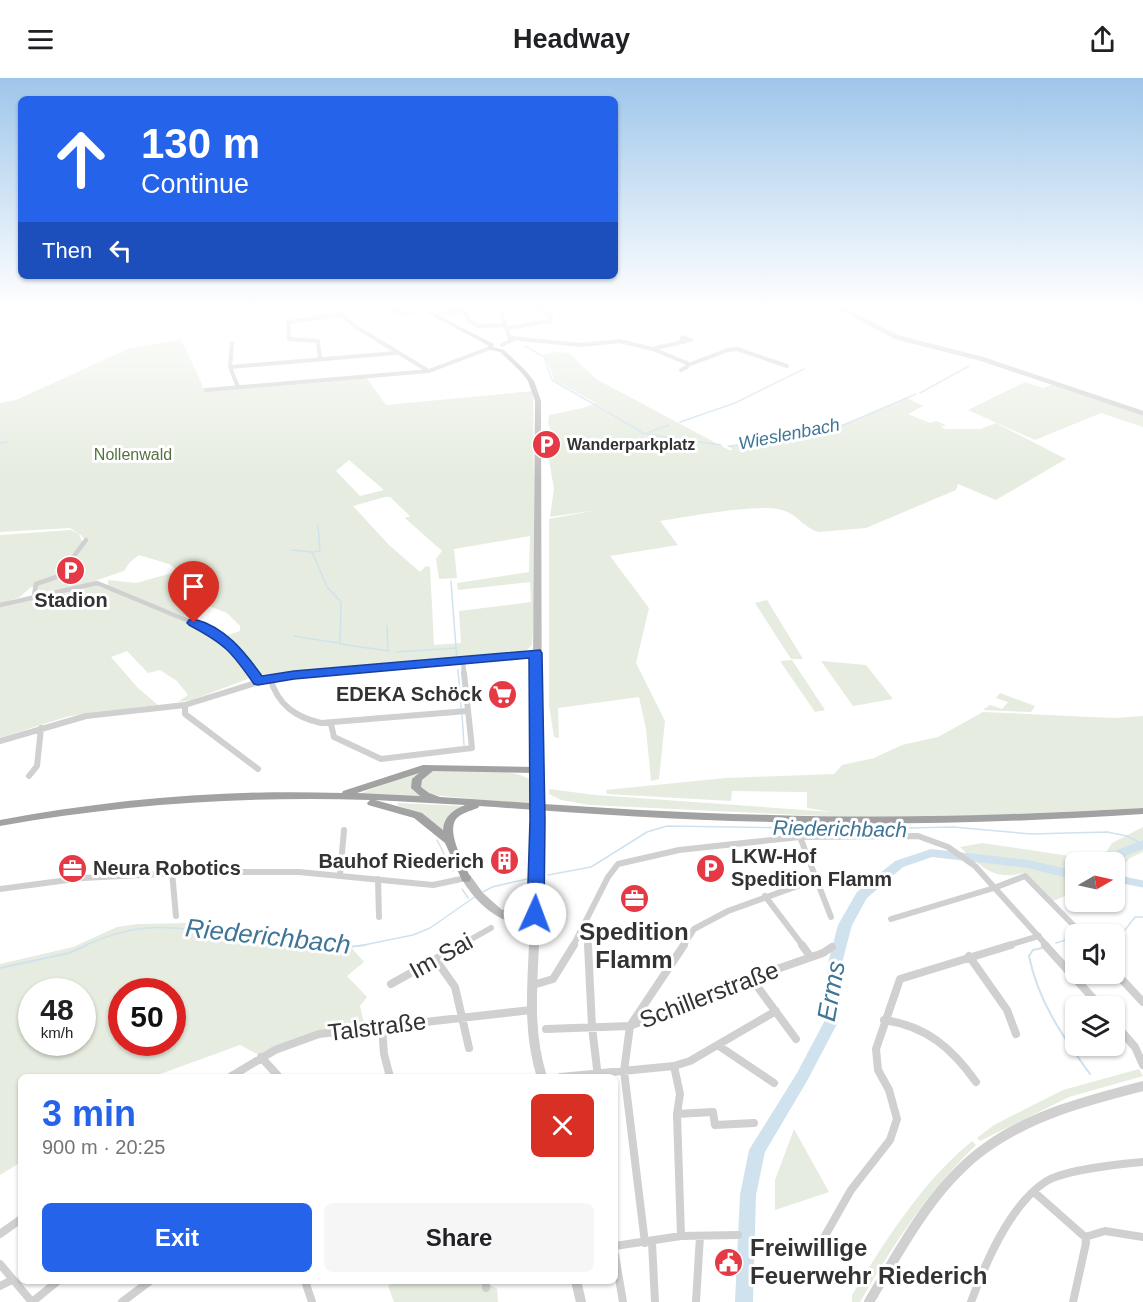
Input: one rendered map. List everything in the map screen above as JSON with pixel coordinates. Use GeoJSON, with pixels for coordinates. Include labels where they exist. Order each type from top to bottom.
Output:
{"type":"FeatureCollection","features":[{"type":"Feature","properties":{"kind":"highway"},"geometry":{"type":"LineString","coordinates":[[437,767],[420,774],[416,788],[425,795],[457,803]]}},
{"type":"Feature","properties":{"kind":"highway"},"geometry":{"type":"LineString","coordinates":[[338,796],[370,788],[414,770],[437,767],[536,770]]}},
{"type":"Feature","properties":{"kind":"highway"},"geometry":{"type":"LineString","coordinates":[[0,823],[161,800],[268,795],[338,796],[669,816],[831,820],[996,819],[1143,811]]}},
{"type":"Feature","properties":{"kind":"highway"},"geometry":{"type":"LineString","coordinates":[[338,796],[418,815],[449,840]]}},
{"type":"Feature","properties":{"kind":"highway"},"geometry":{"type":"LineString","coordinates":[[466,878],[449,840],[449,820],[454,814],[469,807],[482,805]]}},
{"type":"Feature","properties":{"kind":"main road"},"geometry":{"type":"LineString","coordinates":[[514,364],[531,381],[538,401],[536,653],[538,820],[535,920]]}},
{"type":"Feature","properties":{"kind":"main road"},"geometry":{"type":"LineString","coordinates":[[466,878],[484,902],[495,911],[512,920],[535,920]]}},
{"type":"Feature","properties":{"kind":"main road"},"geometry":{"type":"LineString","coordinates":[[507,914],[519,910],[536,893]]}},
{"type":"Feature","properties":{"kind":"main road"},"geometry":{"type":"LineString","coordinates":[[495,911],[535,920]]}},
{"type":"Feature","properties":{"kind":"street"},"geometry":{"type":"LineString","coordinates":[[238,387],[230,367],[262,364]]}},
{"type":"Feature","properties":{"kind":"street"},"geometry":{"type":"LineString","coordinates":[[418,364],[429,370]]}},
{"type":"Feature","properties":{"kind":"street"},"geometry":{"type":"LineString","coordinates":[[206,390],[429,370],[446,364]]}},
{"type":"Feature","properties":{"kind":"street"},"geometry":{"type":"LineString","coordinates":[[782,364],[787,366]]}},
{"type":"Feature","properties":{"kind":"street"},"geometry":{"type":"LineString","coordinates":[[997,364],[1143,413]]}},
{"type":"Feature","properties":{"kind":"street"},"geometry":{"type":"LineString","coordinates":[[681,370],[688,365]]}},
{"type":"Feature","properties":{"kind":"street"},"geometry":{"type":"LineString","coordinates":[[34,595],[36,584],[59,576],[86,540]]}},
{"type":"Feature","properties":{"kind":"street"},"geometry":{"type":"LineString","coordinates":[[0,605],[34,595],[93,582],[99,583],[114,592],[157,607],[220,637],[236,649],[258,681]]}},
{"type":"Feature","properties":{"kind":"street"},"geometry":{"type":"LineString","coordinates":[[0,741],[86,716],[185,705],[270,678],[536,653]]}},
{"type":"Feature","properties":{"kind":"street"},"geometry":{"type":"LineString","coordinates":[[331,724],[334,737],[381,759],[472,748],[463,660]]}},
{"type":"Feature","properties":{"kind":"street"},"geometry":{"type":"LineString","coordinates":[[270,678],[274,694],[288,709],[307,720],[331,724],[467,711]]}},
{"type":"Feature","properties":{"kind":"street"},"geometry":{"type":"LineString","coordinates":[[185,705],[185,714],[258,769]]}},
{"type":"Feature","properties":{"kind":"street"},"geometry":{"type":"LineString","coordinates":[[29,776],[37,766],[41,728]]}},
{"type":"Feature","properties":{"kind":"street"},"geometry":{"type":"LineString","coordinates":[[340,875],[344,830]]}},
{"type":"Feature","properties":{"kind":"street"},"geometry":{"type":"LineString","coordinates":[[533,985],[554,979],[579,936],[608,877],[618,864],[680,850],[800,837],[918,836],[948,847],[975,866],[1091,996]]}},
{"type":"Feature","properties":{"kind":"street"},"geometry":{"type":"LineString","coordinates":[[800,837],[831,917]]}},
{"type":"Feature","properties":{"kind":"street"},"geometry":{"type":"LineString","coordinates":[[0,889],[83,878],[172,872],[282,871],[433,885],[466,878]]}},
{"type":"Feature","properties":{"kind":"street"},"geometry":{"type":"LineString","coordinates":[[172,872],[176,916]]}},
{"type":"Feature","properties":{"kind":"street"},"geometry":{"type":"LineString","coordinates":[[891,918],[994,888],[1025,876],[1072,924]]}},
{"type":"Feature","properties":{"kind":"street"},"geometry":{"type":"LineString","coordinates":[[378,879],[379,917]]}},
{"type":"Feature","properties":{"kind":"street"},"geometry":{"type":"LineString","coordinates":[[655,1302],[649,1242],[624,1071],[630,1026],[694,929],[728,911],[817,879]]}},
{"type":"Feature","properties":{"kind":"street"},"geometry":{"type":"LineString","coordinates":[[765,896],[810,956]]}},
{"type":"Feature","properties":{"kind":"street"},"geometry":{"type":"LineString","coordinates":[[535,920],[533,1010],[536,1063],[541,1074]]}},
{"type":"Feature","properties":{"kind":"street","name":"Im Sai"},"geometry":{"type":"LineString","coordinates":[[391,984],[491,928]]}},
{"type":"Feature","properties":{"kind":"street"},"geometry":{"type":"LineString","coordinates":[[579,936],[586,939],[589,946],[592,1028],[597,1074]]}},
{"type":"Feature","properties":{"kind":"street"},"geometry":{"type":"LineString","coordinates":[[822,1241],[851,1190],[890,1140],[897,1119],[889,1090],[878,1070],[876,1049],[884,1020],[900,979],[1039,936]]}},
{"type":"Feature","properties":{"kind":"street","name":"Schillerstraße"},"geometry":{"type":"LineString","coordinates":[[546,1029],[630,1026],[751,978],[823,953],[832,947]]}},
{"type":"Feature","properties":{"kind":"street"},"geometry":{"type":"LineString","coordinates":[[969,956],[1007,1010],[1016,1034]]}},
{"type":"Feature","properties":{"kind":"street"},"geometry":{"type":"LineString","coordinates":[[436,960],[455,987],[469,1048]]}},
{"type":"Feature","properties":{"kind":"street"},"geometry":{"type":"LineString","coordinates":[[751,978],[796,1040]]}},
{"type":"Feature","properties":{"kind":"street"},"geometry":{"type":"LineString","coordinates":[[1125,983],[1143,1002]]}},
{"type":"Feature","properties":{"kind":"street","name":"Talstraße"},"geometry":{"type":"LineString","coordinates":[[235,1074],[261,1057],[306,1037],[382,1026],[533,1010]]}},
{"type":"Feature","properties":{"kind":"street"},"geometry":{"type":"LineString","coordinates":[[604,1074],[674,1066],[690,1061],[776,1011]]}},
{"type":"Feature","properties":{"kind":"street"},"geometry":{"type":"LineString","coordinates":[[884,1020],[905,1022],[934,1036],[961,1060],[976,1082]]}},
{"type":"Feature","properties":{"kind":"street"},"geometry":{"type":"LineString","coordinates":[[382,1026],[384,1054],[389,1074]]}},
{"type":"Feature","properties":{"kind":"street"},"geometry":{"type":"LineString","coordinates":[[1125,1036],[1143,1054]]}},
{"type":"Feature","properties":{"kind":"street"},"geometry":{"type":"LineString","coordinates":[[719,1046],[774,1083]]}},
{"type":"Feature","properties":{"kind":"street"},"geometry":{"type":"LineString","coordinates":[[1135,1047],[1143,1065]]}},
{"type":"Feature","properties":{"kind":"street"},"geometry":{"type":"LineString","coordinates":[[261,1057],[276,1074]]}},
{"type":"Feature","properties":{"kind":"street"},"geometry":{"type":"LineString","coordinates":[[674,1066],[680,1094],[677,1114],[681,1236]]}},
{"type":"Feature","properties":{"kind":"street"},"geometry":{"type":"LineString","coordinates":[[869,1302],[925,1214],[943,1191],[985,1148],[1048,1115],[1089,1100],[1143,1086]]}},
{"type":"Feature","properties":{"kind":"street"},"geometry":{"type":"LineString","coordinates":[[677,1114],[713,1112],[715,1125],[754,1123]]}},
{"type":"Feature","properties":{"kind":"street"},"geometry":{"type":"LineString","coordinates":[[971,1302],[991,1257],[1018,1210],[1046,1180],[1143,1162]]}},
{"type":"Feature","properties":{"kind":"street"},"geometry":{"type":"LineString","coordinates":[[1034,1192],[1085,1237],[1086,1243],[1073,1302]]}},
{"type":"Feature","properties":{"kind":"street"},"geometry":{"type":"LineString","coordinates":[[0,1233],[18,1221]]}},
{"type":"Feature","properties":{"kind":"street"},"geometry":{"type":"LineString","coordinates":[[1085,1237],[1105,1231],[1143,1237]]}},
{"type":"Feature","properties":{"kind":"street"},"geometry":{"type":"LineString","coordinates":[[618,1246],[681,1236],[738,1235]]}},
{"type":"Feature","properties":{"kind":"street"},"geometry":{"type":"LineString","coordinates":[[696,1302],[700,1236]]}},
{"type":"Feature","properties":{"kind":"street"},"geometry":{"type":"LineString","coordinates":[[0,1264],[32,1302],[54,1284]]}},
{"type":"Feature","properties":{"kind":"street"},"geometry":{"type":"LineString","coordinates":[[618,1273],[623,1302]]}},
{"type":"Feature","properties":{"kind":"street"},"geometry":{"type":"LineString","coordinates":[[0,1286],[12,1281]]}},
{"type":"Feature","properties":{"kind":"street"},"geometry":{"type":"LineString","coordinates":[[122,1302],[146,1284]]}},
{"type":"Feature","properties":{"kind":"street"},"geometry":{"type":"LineString","coordinates":[[306,1284],[312,1302]]}},
{"type":"Feature","properties":{"kind":"street"},"geometry":{"type":"LineString","coordinates":[[577,1284],[581,1302]]}},
{"type":"Feature","properties":{"kind":"green space","name":"Nollenwald"},"geometry":{"type":"Polygon","coordinates":[[[95,364],[193,364],[205,391],[366,377],[386,405],[533,391],[535,596],[532,645],[527,650],[517,653],[258,675],[192,700],[178,702],[188,695],[177,681],[160,670],[148,673],[127,651],[111,657],[138,688],[158,705],[66,717],[0,738],[0,605],[96,584],[102,588],[108,585],[108,580],[136,583],[179,571],[169,564],[139,555],[124,571],[61,590],[41,591],[31,587],[20,597],[0,604],[0,535],[71,530],[79,534],[82,541],[86,541],[81,535],[70,528],[0,532],[0,403],[16,400],[95,364]],[[349,460],[336,471],[360,496],[384,490],[349,460]],[[390,497],[353,506],[389,545],[420,572],[426,566],[430,567],[434,645],[461,643],[459,611],[531,602],[530,582],[458,590],[457,583],[529,572],[530,536],[454,549],[457,578],[439,579],[436,559],[442,551],[405,518],[410,516],[390,497]],[[130,596],[184,621],[231,649],[235,646],[225,636],[240,631],[240,626],[227,613],[209,606],[189,618],[130,596]]]}},
{"type":"Feature","properties":{"kind":"green space"},"geometry":{"type":"Polygon","coordinates":[[[548,364],[581,364],[596,379],[729,450],[733,450],[728,446],[832,429],[907,398],[923,406],[908,414],[930,423],[936,421],[946,425],[941,427],[945,429],[981,429],[996,423],[1066,459],[996,500],[958,484],[956,490],[866,528],[818,532],[792,514],[782,510],[740,509],[660,521],[678,545],[610,556],[649,608],[636,663],[665,721],[659,779],[651,781],[646,729],[639,697],[558,708],[559,738],[554,737],[549,705],[549,519],[597,510],[550,517],[554,489],[549,460],[553,451],[553,435],[548,424],[549,415],[596,403],[554,380],[548,364]]]}},
{"type":"Feature","properties":{"kind":"green space"},"geometry":{"type":"Polygon","coordinates":[[[1025,382],[1043,388],[1054,384],[1143,413],[1143,427],[1101,413],[1035,440],[968,410],[1025,382]]]}},
{"type":"Feature","properties":{"kind":"green space"},"geometry":{"type":"Polygon","coordinates":[[[767,600],[803,659],[791,659],[755,603],[767,600]]]}},
{"type":"Feature","properties":{"kind":"green space"},"geometry":{"type":"Polygon","coordinates":[[[792,660],[825,710],[815,712],[780,661],[792,660]]]}},
{"type":"Feature","properties":{"kind":"green space"},"geometry":{"type":"Polygon","coordinates":[[[821,661],[866,665],[893,699],[853,706],[821,661]]]}},
{"type":"Feature","properties":{"kind":"green space"},"geometry":{"type":"Polygon","coordinates":[[[1000,693],[1035,706],[1031,712],[983,710],[990,705],[1002,709],[1008,702],[996,698],[1000,693]]]}},
{"type":"Feature","properties":{"kind":"green space"},"geometry":{"type":"Polygon","coordinates":[[[983,712],[1114,718],[1143,716],[1143,808],[993,815],[844,817],[589,805],[561,800],[549,794],[549,789],[595,795],[832,812],[807,808],[807,792],[732,791],[731,801],[607,794],[606,790],[726,778],[834,774],[842,765],[874,758],[902,745],[938,737],[983,712]]]}},
{"type":"Feature","properties":{"kind":"green space"},"geometry":{"type":"Polygon","coordinates":[[[420,770],[419,796],[359,794],[420,770]]]}},
{"type":"Feature","properties":{"kind":"green space"},"geometry":{"type":"Polygon","coordinates":[[[435,770],[499,771],[523,776],[531,781],[530,804],[432,795],[421,788],[420,779],[435,770]]]}},
{"type":"Feature","properties":{"kind":"green space"},"geometry":{"type":"Polygon","coordinates":[[[398,803],[463,806],[449,815],[442,830],[420,814],[397,805],[398,803]]]}},
{"type":"Feature","properties":{"kind":"green space"},"geometry":{"type":"Polygon","coordinates":[[[1143,827],[1143,852],[1125,863],[1125,852],[1106,852],[1112,843],[1143,827]]]}},
{"type":"Feature","properties":{"kind":"green space"},"geometry":{"type":"Polygon","coordinates":[[[982,843],[1065,855],[1065,896],[1053,901],[1023,873],[1003,875],[995,873],[981,866],[960,847],[982,843]]]}},
{"type":"Feature","properties":{"kind":"green space"},"geometry":{"type":"Polygon","coordinates":[[[192,923],[234,929],[260,937],[322,940],[350,946],[364,962],[347,976],[367,997],[360,1006],[364,1023],[316,1032],[259,1055],[240,1045],[160,1074],[18,1074],[18,1164],[0,1175],[0,964],[73,947],[117,927],[138,924],[192,923]]]}},
{"type":"Feature","properties":{"kind":"green space"},"geometry":{"type":"Polygon","coordinates":[[[1139,1069],[1143,1076],[1069,1097],[980,1141],[977,1138],[994,1125],[1063,1090],[1139,1069]]]}},
{"type":"Feature","properties":{"kind":"green space"},"geometry":{"type":"Polygon","coordinates":[[[794,1129],[829,1192],[775,1210],[775,1180],[794,1129]]]}},
{"type":"Feature","properties":{"kind":"green space"},"geometry":{"type":"Polygon","coordinates":[[[972,1141],[976,1145],[942,1181],[912,1219],[860,1302],[852,1302],[852,1295],[906,1213],[937,1175],[972,1141]]]}},
{"type":"Feature","properties":{"kind":"green space"},"geometry":{"type":"Polygon","coordinates":[[[391,1284],[489,1284],[497,1289],[498,1302],[394,1302],[388,1286],[391,1284]]]}},
{"type":"Feature","properties":{"kind":"waterway","name":"Wieslenbach"},"geometry":{"type":"LineString","coordinates":[[546,364],[552,380],[645,434],[721,445]]}},
{"type":"Feature","properties":{"kind":"waterway","name":"Wieslenbach"},"geometry":{"type":"LineString","coordinates":[[920,393],[969,366]]}},
{"type":"Feature","properties":{"kind":"waterway"},"geometry":{"type":"LineString","coordinates":[[680,422],[735,403],[804,369]]}},
{"type":"Feature","properties":{"kind":"waterway","name":"Wieslenbach"},"geometry":{"type":"LineString","coordinates":[[728,446],[752,444],[834,429],[916,394]]}},
{"type":"Feature","properties":{"kind":"waterway"},"geometry":{"type":"LineString","coordinates":[[647,433],[669,425]]}},
{"type":"Feature","properties":{"kind":"waterway"},"geometry":{"type":"LineString","coordinates":[[0,443],[7,442]]}},
{"type":"Feature","properties":{"kind":"waterway"},"geometry":{"type":"LineString","coordinates":[[313,552],[320,551],[318,526]]}},
{"type":"Feature","properties":{"kind":"waterway"},"geometry":{"type":"LineString","coordinates":[[292,550],[312,552],[327,587],[341,602],[340,644],[389,651]]}},
{"type":"Feature","properties":{"kind":"waterway"},"geometry":{"type":"LineString","coordinates":[[451,581],[456,648]]}},
{"type":"Feature","properties":{"kind":"waterway"},"geometry":{"type":"LineString","coordinates":[[387,626],[388,650]]}},
{"type":"Feature","properties":{"kind":"waterway"},"geometry":{"type":"LineString","coordinates":[[294,636],[338,643]]}},
{"type":"Feature","properties":{"kind":"waterway"},"geometry":{"type":"LineString","coordinates":[[396,652],[456,648]]}},
{"type":"Feature","properties":{"kind":"waterway"},"geometry":{"type":"LineString","coordinates":[[456,648],[457,658]]}},
{"type":"Feature","properties":{"kind":"waterway"},"geometry":{"type":"LineString","coordinates":[[458,670],[461,708]]}},
{"type":"Feature","properties":{"kind":"waterway"},"geometry":{"type":"LineString","coordinates":[[462,715],[464,745]]}},
{"type":"Feature","properties":{"kind":"waterway","name":"Riederichbach"},"geometry":{"type":"LineString","coordinates":[[548,875],[591,867],[647,832],[667,826],[866,829],[953,827],[1031,834],[1107,832],[1127,836],[1143,844]]}},
{"type":"Feature","properties":{"kind":"waterway"},"geometry":{"type":"LineString","coordinates":[[437,840],[453,871]]}},
{"type":"Feature","properties":{"kind":"waterway","name":"Erms"},"geometry":{"type":"LineString","coordinates":[[1123,852],[1143,844]]}},
{"type":"Feature","properties":{"kind":"waterway","name":"Erms"},"geometry":{"type":"LineString","coordinates":[[744,1302],[748,1195],[757,1150],[802,1077],[831,1022],[835,963],[845,925],[862,895],[899,864],[931,853],[1028,864],[1065,873]]}},
{"type":"Feature","properties":{"kind":"waterway","name":"Riederichbach"},"geometry":{"type":"LineString","coordinates":[[483,892],[492,887],[527,879]]}},
{"type":"Feature","properties":{"kind":"waterway"},"geometry":{"type":"LineString","coordinates":[[1125,880],[1143,884]]}},
{"type":"Feature","properties":{"kind":"waterway"},"geometry":{"type":"LineString","coordinates":[[462,889],[468,898]]}},
{"type":"Feature","properties":{"kind":"waterway","name":"Riederichbach"},"geometry":{"type":"LineString","coordinates":[[361,946],[413,935],[430,928],[476,896]]}},
{"type":"Feature","properties":{"kind":"waterway"},"geometry":{"type":"LineString","coordinates":[[1125,930],[1135,917],[1143,917]]}},
{"type":"Feature","properties":{"kind":"waterway","name":"Riederichbach"},"geometry":{"type":"LineString","coordinates":[[84,946],[108,936],[150,928],[189,929],[256,940],[330,946]]}},
{"type":"Feature","properties":{"kind":"waterway"},"geometry":{"type":"LineString","coordinates":[[1056,943],[1065,940]]}},
{"type":"Feature","properties":{"kind":"waterway","name":"Riederichbach"},"geometry":{"type":"LineString","coordinates":[[0,968],[69,953],[87,945]]}},
{"type":"Feature","properties":{"kind":"waterway","name":"Riederichbach"},"geometry":{"type":"LineString","coordinates":[[322,945],[339,948],[361,946]]}},
{"type":"Feature","properties":{"kind":"waterway","name":"Riederichbach"},"geometry":{"type":"LineString","coordinates":[[361,946],[366,945]]}},
{"type":"Feature","properties":{"kind":"waterway"},"geometry":{"type":"LineString","coordinates":[[1042,948],[1033,950],[1029,956],[1039,988],[1061,1032],[1090,1074]]}},
{"type":"Feature","properties":{"kind":"place","name":"Wanderparkplatz"},"geometry":{"type":"Point","coordinates":[546,444]}},
{"type":"Feature","properties":{"kind":"place","name":"Stadion"},"geometry":{"type":"Point","coordinates":[71,570]}},
{"type":"Feature","properties":{"kind":"place","name":"EDEKA Schöck"},"geometry":{"type":"Point","coordinates":[503,694]}},
{"type":"Feature","properties":{"kind":"place","name":"Bauhof Riederich"},"geometry":{"type":"Point","coordinates":[505,861]}},
{"type":"Feature","properties":{"kind":"place","name":"Neura Robotics"},"geometry":{"type":"Point","coordinates":[72,868]}},
{"type":"Feature","properties":{"kind":"place","name":"LKW-Hof Spedition Flamm"},"geometry":{"type":"Point","coordinates":[710,868]}},
{"type":"Feature","properties":{"kind":"place","name":"Spedition Flamm"},"geometry":{"type":"Point","coordinates":[634,899]}},
{"type":"Feature","properties":{"kind":"place","name":"Freiwillige Feuerwehr Riederich"},"geometry":{"type":"Point","coordinates":[729,1262]}},
{"type":"Feature","properties":{"kind":"route"},"geometry":{"type":"LineString","coordinates":[[194,623],[236,649],[258,681],[294,675],[536,653],[538,820],[535,914]]}}]}
